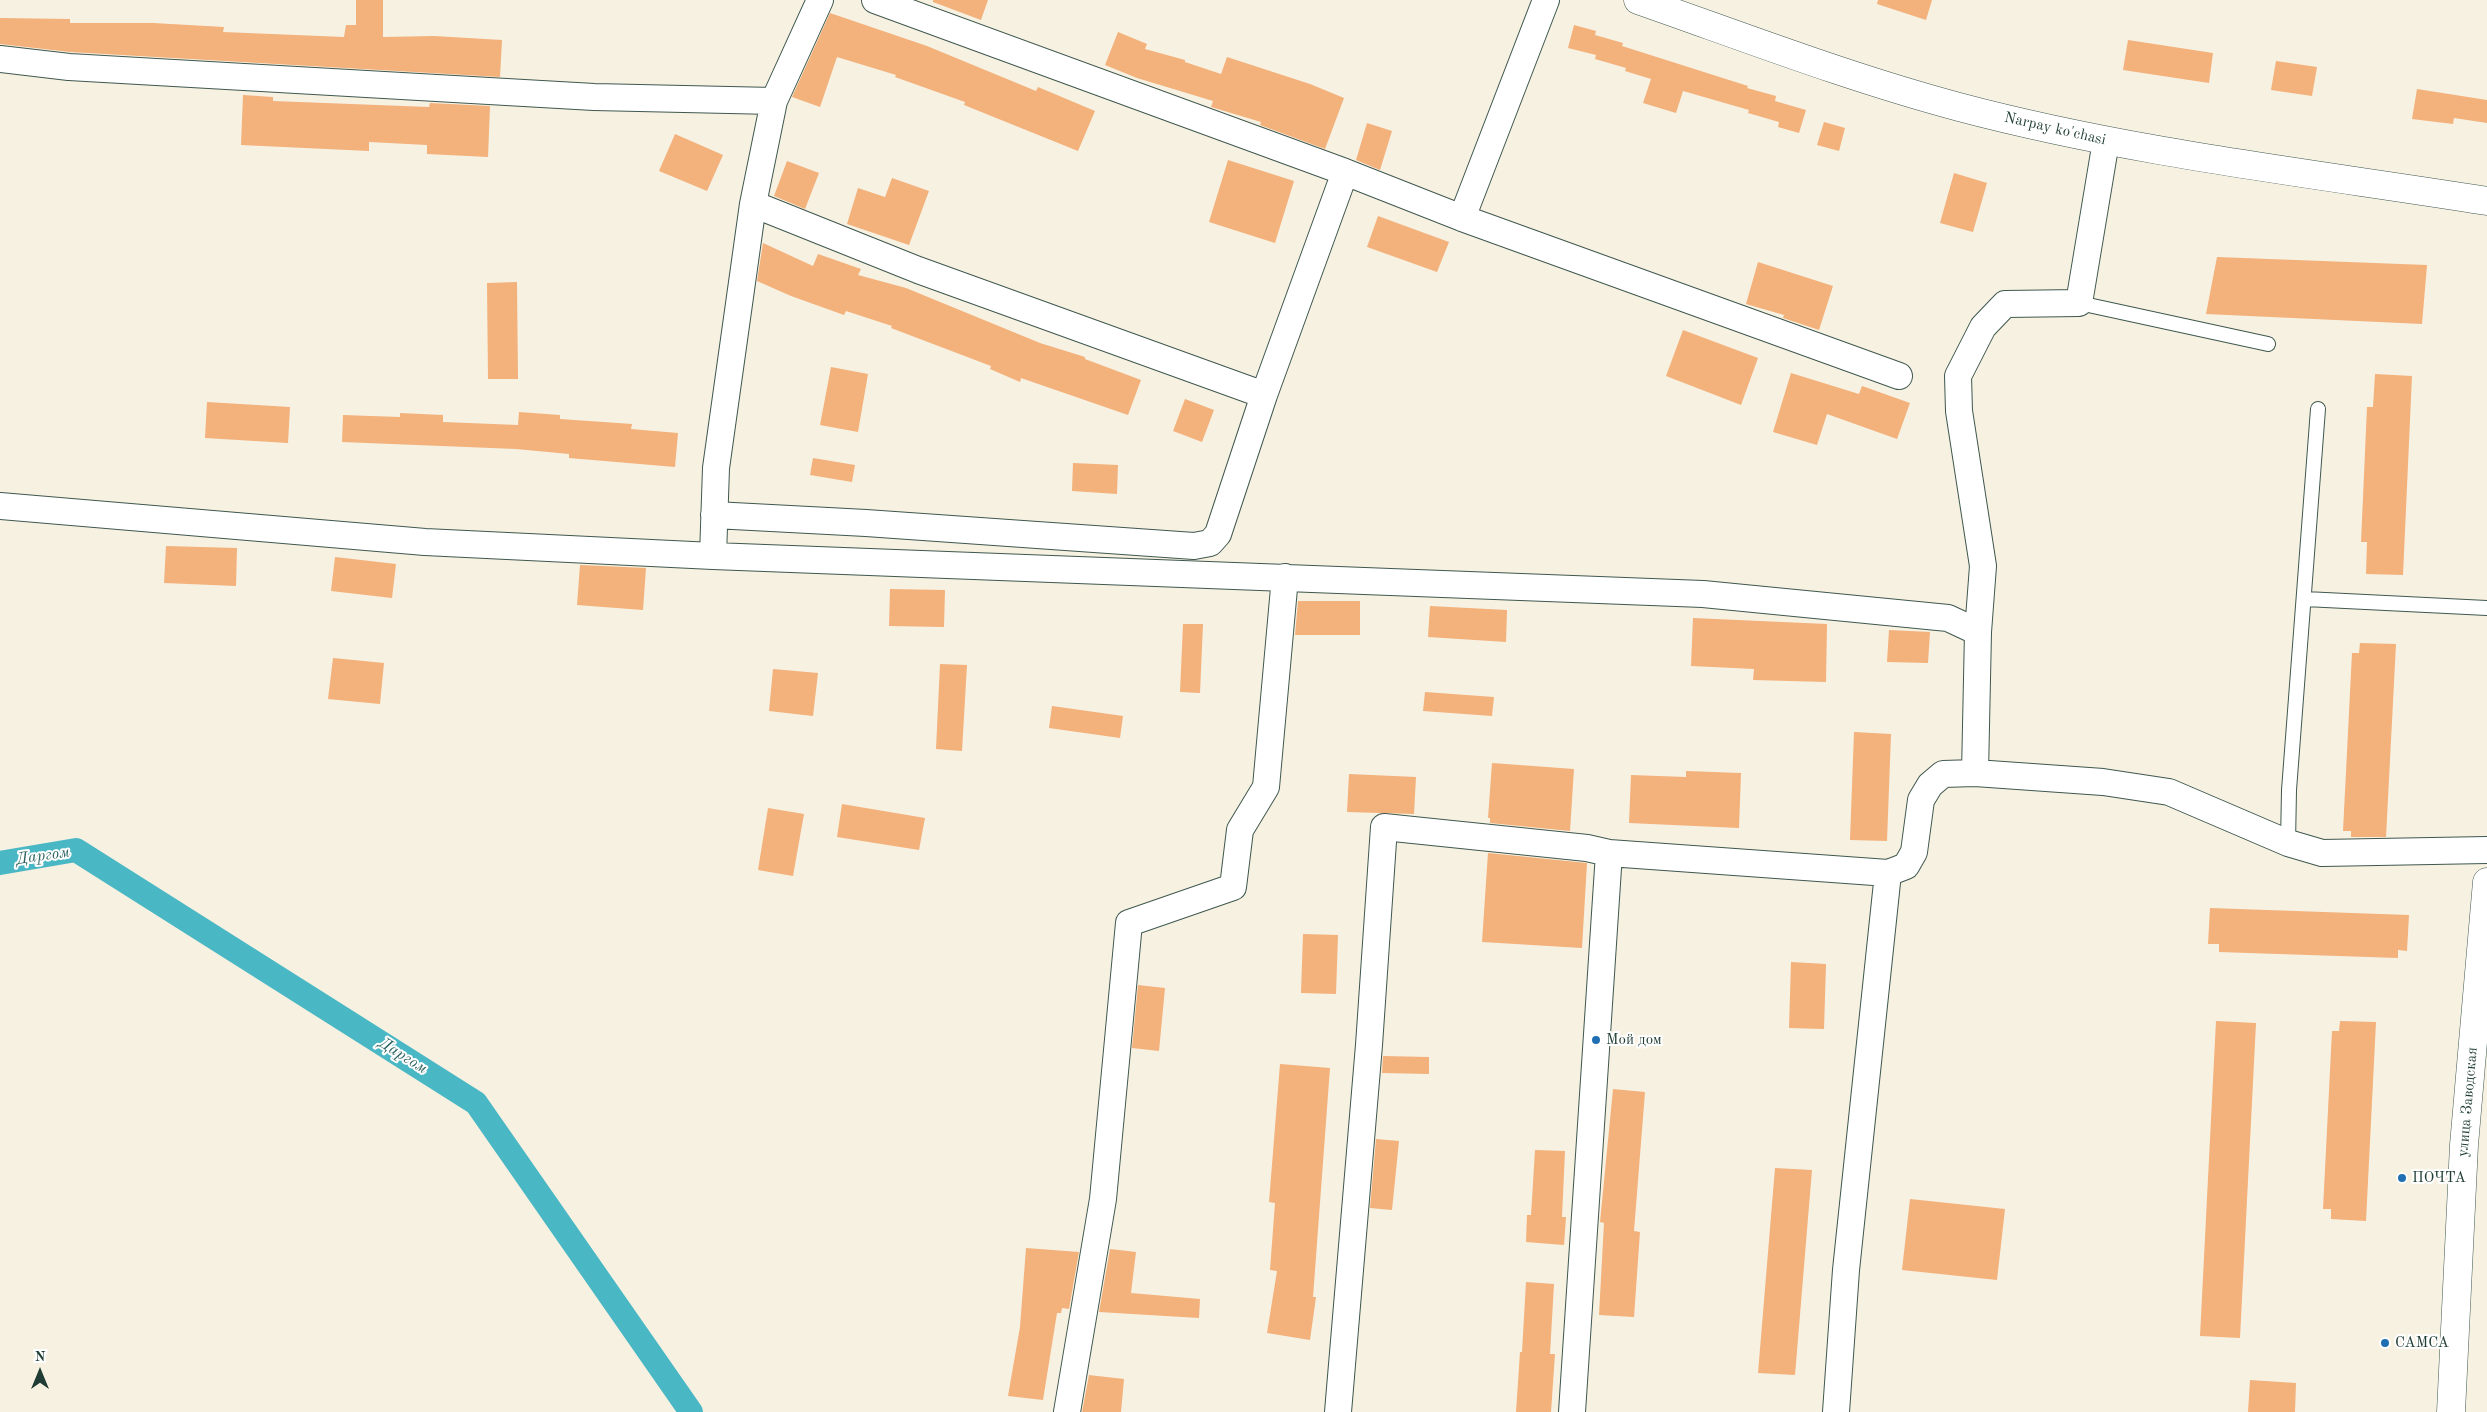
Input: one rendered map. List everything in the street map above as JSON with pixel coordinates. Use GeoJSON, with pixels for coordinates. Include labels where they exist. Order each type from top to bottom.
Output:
{"type":"FeatureCollection","features":[{"type":"Feature","properties":{"kind":"street"},"geometry":{"type":"LineString","coordinates":[[712,556],[716,468],[753,204],[774,101],[820,0]]}},
{"type":"Feature","properties":{"kind":"street"},"geometry":{"type":"LineString","coordinates":[[875,0],[1345,172],[1462,218],[1899,376]]}},
{"type":"Feature","properties":{"kind":"street"},"geometry":{"type":"LineString","coordinates":[[1462,218],[1546,0]]}},
{"type":"Feature","properties":{"kind":"street","name":"Narpay ko'chasi"},"geometry":{"type":"LineString","coordinates":[[1638,0],[1879,85],[1960,108],[2106,141],[2487,201]]}},
{"type":"Feature","properties":{"kind":"street"},"geometry":{"type":"LineString","coordinates":[[0,59],[69,67],[584,97],[774,101]]}},
{"type":"Feature","properties":{"kind":"street"},"geometry":{"type":"LineString","coordinates":[[1975,773],[1978,632],[1983,566],[1958,411],[1958,376],[1983,327],[2005,304],[2079,303],[2106,141]]}},
{"type":"Feature","properties":{"kind":"street"},"geometry":{"type":"LineString","coordinates":[[714,515],[866,523],[1194,546],[1210,543],[1218,534],[1264,395],[1345,172]]}},
{"type":"Feature","properties":{"kind":"street"},"geometry":{"type":"LineString","coordinates":[[2439,193],[2487,214]]}},
{"type":"Feature","properties":{"kind":"street"},"geometry":{"type":"LineString","coordinates":[[753,204],[918,270],[1264,395]]}},
{"type":"Feature","properties":{"kind":"street"},"geometry":{"type":"LineString","coordinates":[[0,506],[425,542],[712,556],[1702,594],[1948,618],[1978,632]]}},
{"type":"Feature","properties":{"kind":"street"},"geometry":{"type":"LineString","coordinates":[[1067,1412],[1103,1199],[1129,923],[1233,887],[1240,830],[1266,787],[1285,577]]}},
{"type":"Feature","properties":{"kind":"street"},"geometry":{"type":"LineString","coordinates":[[1338,1412],[1369,1045],[1384,827],[1587,848],[1609,853],[1888,873],[1906,866],[1914,852],[1921,800],[1930,785],[1943,774],[1975,773],[2103,782],[2169,792],[2288,843],[2322,853],[2487,850]]}},
{"type":"Feature","properties":{"kind":"street"},"geometry":{"type":"LineString","coordinates":[[1572,1412],[1609,853]]}},
{"type":"Feature","properties":{"kind":"street"},"geometry":{"type":"LineString","coordinates":[[1836,1412],[1846,1270],[1888,873]]}},
{"type":"Feature","properties":{"kind":"street","name":"улица Заводская"},"geometry":{"type":"LineString","coordinates":[[2451,1412],[2464,1145],[2487,883]]}},
{"type":"Feature","properties":{"kind":"lane"},"geometry":{"type":"LineString","coordinates":[[2079,303],[2268,344]]}},
{"type":"Feature","properties":{"kind":"lane"},"geometry":{"type":"LineString","coordinates":[[2288,843],[2289,790],[2318,409]]}},
{"type":"Feature","properties":{"kind":"lane"},"geometry":{"type":"LineString","coordinates":[[2305,599],[2487,608]]}},
{"type":"Feature","properties":{"kind":"building"},"geometry":{"type":"Polygon","coordinates":[[[356,0],[383,0],[383,37],[434,36],[502,40],[500,77],[70,52],[0,44],[0,18],[70,19],[70,23],[153,23],[224,27],[223,32],[344,37],[346,25],[356,25],[356,0]]]}},
{"type":"Feature","properties":{"kind":"building"},"geometry":{"type":"Polygon","coordinates":[[[933,0],[988,0],[981,20],[933,2],[933,0]]]}},
{"type":"Feature","properties":{"kind":"building"},"geometry":{"type":"Polygon","coordinates":[[[1878,0],[1932,0],[1926,20],[1877,4],[1878,0]]]}},
{"type":"Feature","properties":{"kind":"building"},"geometry":{"type":"Polygon","coordinates":[[[830,13],[927,46],[1036,91],[1038,87],[1095,111],[1078,151],[964,105],[965,102],[895,77],[896,75],[837,57],[820,107],[792,97],[830,13]]]}},
{"type":"Feature","properties":{"kind":"building"},"geometry":{"type":"Polygon","coordinates":[[[1574,25],[1596,31],[1595,35],[1623,43],[1622,46],[1748,86],[1747,88],[1776,96],[1775,101],[1806,110],[1799,133],[1778,127],[1779,122],[1748,113],[1749,110],[1683,91],[1676,113],[1643,103],[1651,79],[1625,71],[1626,68],[1595,59],[1596,55],[1568,48],[1574,25]]]}},
{"type":"Feature","properties":{"kind":"building"},"geometry":{"type":"Polygon","coordinates":[[[1118,32],[1147,44],[1145,49],[1185,60],[1185,62],[1221,74],[1227,57],[1310,84],[1344,98],[1325,149],[1260,125],[1261,122],[1211,107],[1213,101],[1137,78],[1105,65],[1118,32]]]}},
{"type":"Feature","properties":{"kind":"building"},"geometry":{"type":"Polygon","coordinates":[[[2128,40],[2213,53],[2209,83],[2123,70],[2128,40]]]}},
{"type":"Feature","properties":{"kind":"building"},"geometry":{"type":"Polygon","coordinates":[[[2276,61],[2317,67],[2312,96],[2271,90],[2276,61]]]}},
{"type":"Feature","properties":{"kind":"building"},"geometry":{"type":"Polygon","coordinates":[[[2417,89],[2487,100],[2487,123],[2454,118],[2453,124],[2412,119],[2417,89]]]}},
{"type":"Feature","properties":{"kind":"building"},"geometry":{"type":"Polygon","coordinates":[[[243,95],[273,97],[273,101],[429,107],[430,103],[490,106],[488,157],[427,154],[427,145],[369,142],[369,151],[241,145],[243,95]]]}},
{"type":"Feature","properties":{"kind":"building"},"geometry":{"type":"Polygon","coordinates":[[[1824,122],[1845,128],[1839,151],[1817,145],[1824,122]]]}},
{"type":"Feature","properties":{"kind":"building"},"geometry":{"type":"Polygon","coordinates":[[[1367,123],[1392,131],[1380,170],[1356,160],[1367,123]]]}},
{"type":"Feature","properties":{"kind":"building"},"geometry":{"type":"Polygon","coordinates":[[[675,134],[723,155],[707,191],[659,171],[675,134]]]}},
{"type":"Feature","properties":{"kind":"building"},"geometry":{"type":"Polygon","coordinates":[[[1228,160],[1294,181],[1275,243],[1209,222],[1228,160]]]}},
{"type":"Feature","properties":{"kind":"building"},"geometry":{"type":"Polygon","coordinates":[[[787,161],[819,173],[805,209],[774,196],[787,161]]]}},
{"type":"Feature","properties":{"kind":"building"},"geometry":{"type":"Polygon","coordinates":[[[1954,173],[1987,183],[1973,232],[1940,223],[1954,173]]]}},
{"type":"Feature","properties":{"kind":"building"},"geometry":{"type":"Polygon","coordinates":[[[892,178],[929,191],[909,245],[847,224],[858,188],[885,197],[892,178]]]}},
{"type":"Feature","properties":{"kind":"building"},"geometry":{"type":"Polygon","coordinates":[[[1378,216],[1449,242],[1437,272],[1367,247],[1378,216]]]}},
{"type":"Feature","properties":{"kind":"building"},"geometry":{"type":"Polygon","coordinates":[[[763,243],[813,266],[818,254],[861,269],[858,275],[906,288],[1040,343],[1085,357],[1085,359],[1141,380],[1128,415],[1021,378],[1020,382],[990,369],[991,366],[891,328],[892,326],[846,311],[844,315],[791,296],[757,281],[763,243]]]}},
{"type":"Feature","properties":{"kind":"building"},"geometry":{"type":"Polygon","coordinates":[[[2217,257],[2427,265],[2422,324],[2206,314],[2217,257]]]}},
{"type":"Feature","properties":{"kind":"building"},"geometry":{"type":"Polygon","coordinates":[[[1758,262],[1833,286],[1819,330],[1783,318],[1784,315],[1746,304],[1758,262]]]}},
{"type":"Feature","properties":{"kind":"building"},"geometry":{"type":"Polygon","coordinates":[[[517,282],[518,379],[488,379],[487,283],[517,282]]]}},
{"type":"Feature","properties":{"kind":"building"},"geometry":{"type":"Polygon","coordinates":[[[1683,330],[1758,358],[1741,405],[1666,376],[1683,330]]]}},
{"type":"Feature","properties":{"kind":"building"},"geometry":{"type":"Polygon","coordinates":[[[831,367],[868,374],[858,432],[820,425],[831,367]]]}},
{"type":"Feature","properties":{"kind":"building"},"geometry":{"type":"Polygon","coordinates":[[[1791,373],[1859,394],[1862,386],[1910,403],[1897,439],[1827,414],[1817,445],[1773,432],[1791,373]]]}},
{"type":"Feature","properties":{"kind":"building"},"geometry":{"type":"Polygon","coordinates":[[[2375,374],[2412,376],[2403,575],[2366,574],[2367,542],[2361,542],[2367,407],[2373,407],[2375,374]]]}},
{"type":"Feature","properties":{"kind":"building"},"geometry":{"type":"Polygon","coordinates":[[[1185,399],[1214,410],[1202,442],[1173,431],[1185,399]]]}},
{"type":"Feature","properties":{"kind":"building"},"geometry":{"type":"Polygon","coordinates":[[[207,402],[290,407],[288,443],[205,438],[207,402]]]}},
{"type":"Feature","properties":{"kind":"building"},"geometry":{"type":"Polygon","coordinates":[[[519,412],[560,415],[560,419],[632,424],[631,429],[678,433],[675,467],[569,458],[569,454],[516,449],[342,442],[343,415],[400,417],[400,413],[443,415],[443,422],[518,425],[519,412]]]}},
{"type":"Feature","properties":{"kind":"building"},"geometry":{"type":"Polygon","coordinates":[[[813,458],[855,465],[852,482],[810,475],[813,458]]]}},
{"type":"Feature","properties":{"kind":"building"},"geometry":{"type":"Polygon","coordinates":[[[1073,463],[1118,465],[1117,494],[1072,491],[1073,463]]]}},
{"type":"Feature","properties":{"kind":"building"},"geometry":{"type":"Polygon","coordinates":[[[166,546],[237,548],[236,586],[164,583],[166,546]]]}},
{"type":"Feature","properties":{"kind":"building"},"geometry":{"type":"Polygon","coordinates":[[[335,557],[396,564],[392,598],[331,591],[335,557]]]}},
{"type":"Feature","properties":{"kind":"building"},"geometry":{"type":"Polygon","coordinates":[[[580,565],[646,568],[643,610],[577,605],[580,565]]]}},
{"type":"Feature","properties":{"kind":"building"},"geometry":{"type":"Polygon","coordinates":[[[890,589],[945,590],[944,627],[889,626],[890,589]]]}},
{"type":"Feature","properties":{"kind":"building"},"geometry":{"type":"Polygon","coordinates":[[[1298,601],[1360,601],[1360,635],[1295,635],[1298,601]]]}},
{"type":"Feature","properties":{"kind":"building"},"geometry":{"type":"Polygon","coordinates":[[[1430,606],[1507,610],[1506,642],[1428,637],[1430,606]]]}},
{"type":"Feature","properties":{"kind":"building"},"geometry":{"type":"Polygon","coordinates":[[[1693,618],[1827,624],[1826,682],[1753,680],[1754,669],[1691,666],[1693,618]]]}},
{"type":"Feature","properties":{"kind":"building"},"geometry":{"type":"Polygon","coordinates":[[[1183,624],[1203,624],[1200,693],[1180,692],[1183,624]]]}},
{"type":"Feature","properties":{"kind":"building"},"geometry":{"type":"Polygon","coordinates":[[[1889,630],[1930,632],[1928,663],[1887,662],[1889,630]]]}},
{"type":"Feature","properties":{"kind":"building"},"geometry":{"type":"Polygon","coordinates":[[[2360,643],[2396,644],[2386,837],[2351,837],[2351,831],[2343,831],[2352,653],[2359,653],[2360,643]]]}},
{"type":"Feature","properties":{"kind":"building"},"geometry":{"type":"Polygon","coordinates":[[[333,658],[384,663],[380,704],[328,699],[333,658]]]}},
{"type":"Feature","properties":{"kind":"building"},"geometry":{"type":"Polygon","coordinates":[[[940,664],[967,665],[962,751],[936,749],[940,664]]]}},
{"type":"Feature","properties":{"kind":"building"},"geometry":{"type":"Polygon","coordinates":[[[773,669],[818,673],[813,716],[769,711],[773,669]]]}},
{"type":"Feature","properties":{"kind":"building"},"geometry":{"type":"Polygon","coordinates":[[[1425,692],[1494,697],[1492,716],[1423,711],[1425,692]]]}},
{"type":"Feature","properties":{"kind":"building"},"geometry":{"type":"Polygon","coordinates":[[[1052,706],[1123,716],[1120,738],[1049,728],[1052,706]]]}},
{"type":"Feature","properties":{"kind":"building"},"geometry":{"type":"Polygon","coordinates":[[[1854,732],[1891,734],[1887,841],[1850,840],[1854,732]]]}},
{"type":"Feature","properties":{"kind":"building"},"geometry":{"type":"Polygon","coordinates":[[[1492,763],[1574,769],[1570,831],[1490,823],[1490,818],[1488,818],[1492,763]]]}},
{"type":"Feature","properties":{"kind":"building"},"geometry":{"type":"Polygon","coordinates":[[[1686,771],[1741,773],[1739,828],[1629,823],[1631,775],[1686,777],[1686,771]]]}},
{"type":"Feature","properties":{"kind":"building"},"geometry":{"type":"Polygon","coordinates":[[[1349,774],[1416,777],[1414,814],[1347,812],[1349,774]]]}},
{"type":"Feature","properties":{"kind":"building"},"geometry":{"type":"Polygon","coordinates":[[[842,804],[925,818],[919,850],[837,837],[842,804]]]}},
{"type":"Feature","properties":{"kind":"building"},"geometry":{"type":"Polygon","coordinates":[[[768,808],[804,814],[793,876],[758,870],[768,808]]]}},
{"type":"Feature","properties":{"kind":"building"},"geometry":{"type":"Polygon","coordinates":[[[1488,853],[1587,863],[1582,948],[1482,942],[1488,853]]]}},
{"type":"Feature","properties":{"kind":"building"},"geometry":{"type":"Polygon","coordinates":[[[2210,908],[2409,915],[2407,951],[2398,950],[2398,958],[2219,952],[2219,944],[2208,944],[2210,908]]]}},
{"type":"Feature","properties":{"kind":"building"},"geometry":{"type":"Polygon","coordinates":[[[1303,934],[1338,935],[1336,994],[1301,993],[1303,934]]]}},
{"type":"Feature","properties":{"kind":"building"},"geometry":{"type":"Polygon","coordinates":[[[1791,962],[1826,964],[1824,1029],[1789,1028],[1791,962]]]}},
{"type":"Feature","properties":{"kind":"building"},"geometry":{"type":"Polygon","coordinates":[[[1138,985],[1165,988],[1159,1051],[1132,1048],[1138,985]]]}},
{"type":"Feature","properties":{"kind":"building"},"geometry":{"type":"Polygon","coordinates":[[[2216,1021],[2256,1023],[2240,1338],[2200,1336],[2216,1021]]]}},
{"type":"Feature","properties":{"kind":"building"},"geometry":{"type":"Polygon","coordinates":[[[2340,1021],[2376,1022],[2366,1221],[2331,1219],[2331,1209],[2323,1209],[2332,1031],[2339,1031],[2340,1021]]]}},
{"type":"Feature","properties":{"kind":"building"},"geometry":{"type":"Polygon","coordinates":[[[1383,1056],[1429,1057],[1429,1074],[1382,1073],[1383,1056]]]}},
{"type":"Feature","properties":{"kind":"building"},"geometry":{"type":"Polygon","coordinates":[[[1280,1064],[1330,1068],[1313,1297],[1316,1297],[1310,1340],[1267,1333],[1277,1271],[1270,1270],[1275,1203],[1269,1202],[1280,1064]]]}},
{"type":"Feature","properties":{"kind":"building"},"geometry":{"type":"Polygon","coordinates":[[[1613,1089],[1645,1092],[1634,1231],[1640,1232],[1634,1317],[1599,1315],[1604,1223],[1600,1222],[1613,1089]]]}},
{"type":"Feature","properties":{"kind":"building"},"geometry":{"type":"Polygon","coordinates":[[[1376,1139],[1399,1141],[1392,1210],[1370,1208],[1376,1139]]]}},
{"type":"Feature","properties":{"kind":"building"},"geometry":{"type":"Polygon","coordinates":[[[1535,1150],[1565,1151],[1562,1217],[1566,1217],[1564,1245],[1526,1242],[1527,1215],[1531,1215],[1535,1150]]]}},
{"type":"Feature","properties":{"kind":"building"},"geometry":{"type":"Polygon","coordinates":[[[1775,1168],[1812,1170],[1795,1375],[1758,1373],[1775,1168]]]}},
{"type":"Feature","properties":{"kind":"building"},"geometry":{"type":"Polygon","coordinates":[[[1910,1199],[2005,1209],[1997,1280],[1902,1270],[1910,1199]]]}},
{"type":"Feature","properties":{"kind":"building"},"geometry":{"type":"Polygon","coordinates":[[[1026,1248],[1079,1252],[1069,1309],[1062,1308],[1061,1313],[1057,1313],[1043,1400],[1008,1396],[1020,1327],[1026,1248]]]}},
{"type":"Feature","properties":{"kind":"building"},"geometry":{"type":"Polygon","coordinates":[[[1110,1249],[1136,1252],[1131,1293],[1200,1299],[1199,1318],[1099,1312],[1110,1249]]]}},
{"type":"Feature","properties":{"kind":"building"},"geometry":{"type":"Polygon","coordinates":[[[1526,1282],[1554,1284],[1550,1354],[1555,1354],[1551,1412],[1516,1412],[1526,1282]]]}},
{"type":"Feature","properties":{"kind":"building"},"geometry":{"type":"Polygon","coordinates":[[[1089,1375],[1124,1379],[1121,1412],[1082,1412],[1089,1375]]]}},
{"type":"Feature","properties":{"kind":"building"},"geometry":{"type":"Polygon","coordinates":[[[2250,1380],[2296,1383],[2295,1412],[2248,1412],[2250,1380]]]}},
{"type":"Feature","properties":{"kind":"waterway","name":"Даргом"},"geometry":{"type":"LineString","coordinates":[[0,863],[76,850],[476,1103],[691,1412]]}},
{"type":"Feature","properties":{"kind":"place","name":"Мой дом"},"geometry":{"type":"Point","coordinates":[1596,1040]}},
{"type":"Feature","properties":{"kind":"place","name":"ПОЧТА"},"geometry":{"type":"Point","coordinates":[2402,1178]}},
{"type":"Feature","properties":{"kind":"place","name":"САМСА"},"geometry":{"type":"Point","coordinates":[2385,1343]}}]}
